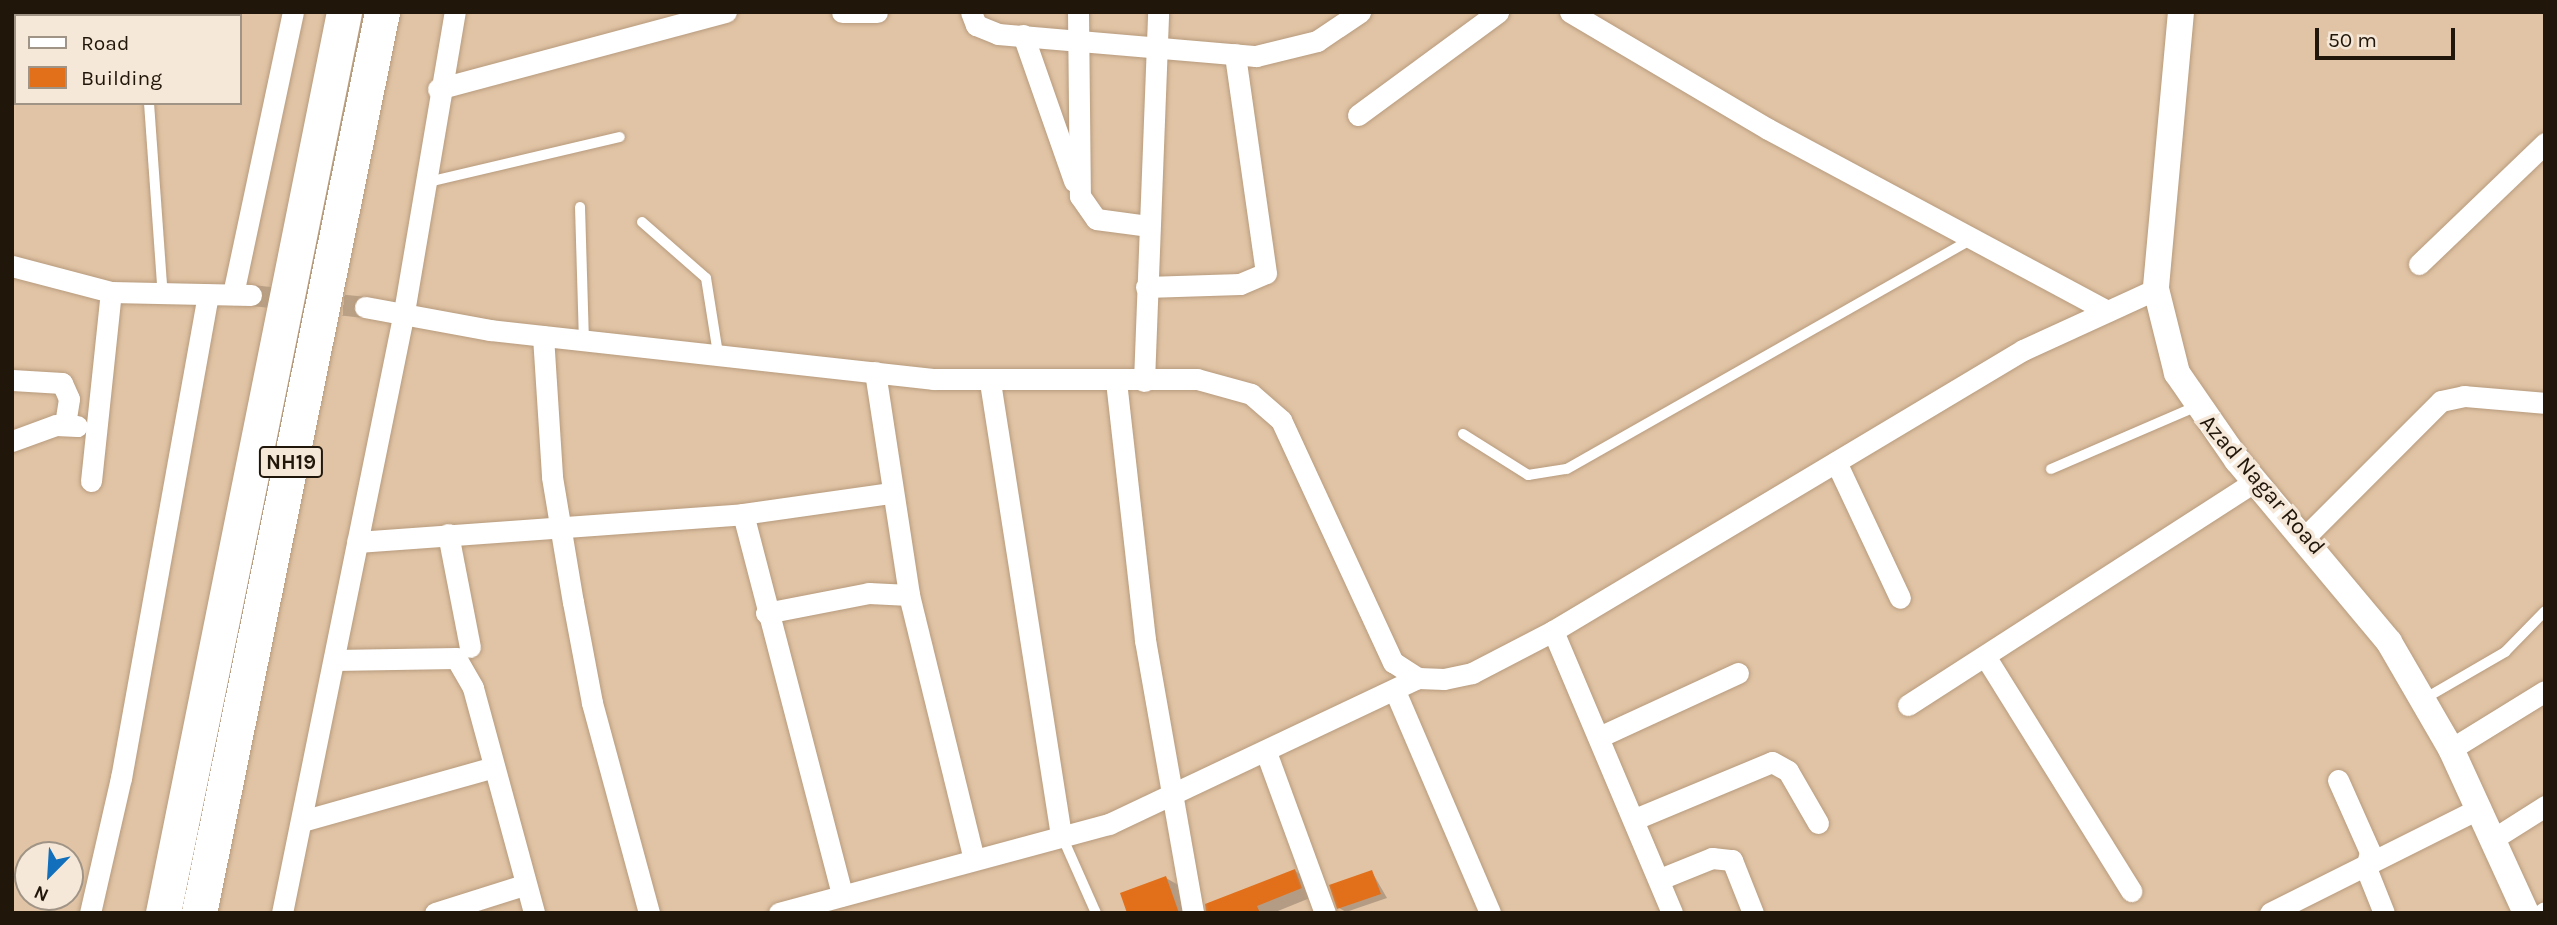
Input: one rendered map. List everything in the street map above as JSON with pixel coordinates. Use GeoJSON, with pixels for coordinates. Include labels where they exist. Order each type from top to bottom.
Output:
{"type":"FeatureCollection","features":[{"type":"Feature","properties":{"kind":"highway","name":"NH19"},"geometry":{"type":"LineString","coordinates":[[163,913],[344,12]]}},
{"type":"Feature","properties":{"kind":"highway","name":"NH19"},"geometry":{"type":"LineString","coordinates":[[199,913],[382,12]]}},
{"type":"Feature","properties":{"kind":"street"},"geometry":{"type":"LineString","coordinates":[[12,266],[111,292],[163,296],[242,294],[293,12]]}},
{"type":"Feature","properties":{"kind":"street"},"geometry":{"type":"LineString","coordinates":[[282,913],[404,312],[438,89],[455,12]]}},
{"type":"Feature","properties":{"kind":"street"},"geometry":{"type":"LineString","coordinates":[[438,89],[675,19],[726,12]]}},
{"type":"Feature","properties":{"kind":"street"},"geometry":{"type":"LineString","coordinates":[[842,12],[877,12]]}},
{"type":"Feature","properties":{"kind":"street"},"geometry":{"type":"LineString","coordinates":[[971,12],[986,32],[1079,37],[1235,54],[1291,52],[1360,12]]}},
{"type":"Feature","properties":{"kind":"street"},"geometry":{"type":"LineString","coordinates":[[1078,12],[1080,196]]}},
{"type":"Feature","properties":{"kind":"street"},"geometry":{"type":"LineString","coordinates":[[1144,381],[1158,12]]}},
{"type":"Feature","properties":{"kind":"street"},"geometry":{"type":"LineString","coordinates":[[1358,116],[1498,12]]}},
{"type":"Feature","properties":{"kind":"street"},"geometry":{"type":"LineString","coordinates":[[1570,12],[1768,129],[2107,311]]}},
{"type":"Feature","properties":{"kind":"street","name":"Azad Nagar Road"},"geometry":{"type":"LineString","coordinates":[[2181,12],[2156,289],[2177,373],[2195,407],[2355,595],[2424,699],[2480,808],[2526,913]]}},
{"type":"Feature","properties":{"kind":"street"},"geometry":{"type":"LineString","coordinates":[[1023,35],[1080,196],[1096,219],[1148,226]]}},
{"type":"Feature","properties":{"kind":"street"},"geometry":{"type":"LineString","coordinates":[[1146,287],[1240,284],[1266,273],[1235,54]]}},
{"type":"Feature","properties":{"kind":"street"},"geometry":{"type":"LineString","coordinates":[[2419,264],[2545,143]]}},
{"type":"Feature","properties":{"kind":"street"},"geometry":{"type":"LineString","coordinates":[[792,911],[1061,834],[1109,824],[1418,678],[1472,673],[1553,632],[2023,350],[2156,289]]}},
{"type":"Feature","properties":{"kind":"street"},"geometry":{"type":"LineString","coordinates":[[91,481],[111,292]]}},
{"type":"Feature","properties":{"kind":"street"},"geometry":{"type":"LineString","coordinates":[[90,913],[208,295]]}},
{"type":"Feature","properties":{"kind":"street"},"geometry":{"type":"LineString","coordinates":[[365,307],[543,336],[875,372],[990,382],[1197,379],[1251,394],[1281,419],[1393,662],[1418,678]]}},
{"type":"Feature","properties":{"kind":"street"},"geometry":{"type":"LineString","coordinates":[[543,336],[552,477],[564,526],[592,703],[649,913]]}},
{"type":"Feature","properties":{"kind":"street"},"geometry":{"type":"LineString","coordinates":[[875,372],[890,493],[908,595],[974,859]]}},
{"type":"Feature","properties":{"kind":"street"},"geometry":{"type":"LineString","coordinates":[[12,380],[62,383],[69,399],[65,424]]}},
{"type":"Feature","properties":{"kind":"street"},"geometry":{"type":"LineString","coordinates":[[1116,381],[1131,543],[1174,795],[1177,846],[1193,913]]}},
{"type":"Feature","properties":{"kind":"street"},"geometry":{"type":"LineString","coordinates":[[990,382],[1061,834]]}},
{"type":"Feature","properties":{"kind":"street"},"geometry":{"type":"LineString","coordinates":[[2306,536],[2441,401],[2464,396],[2545,403]]}},
{"type":"Feature","properties":{"kind":"street"},"geometry":{"type":"LineString","coordinates":[[12,441],[65,424],[96,429]]}},
{"type":"Feature","properties":{"kind":"street"},"geometry":{"type":"LineString","coordinates":[[1836,462],[1900,598]]}},
{"type":"Feature","properties":{"kind":"street"},"geometry":{"type":"LineString","coordinates":[[1908,705],[2256,481]]}},
{"type":"Feature","properties":{"kind":"street"},"geometry":{"type":"LineString","coordinates":[[357,542],[743,514],[890,493]]}},
{"type":"Feature","properties":{"kind":"street"},"geometry":{"type":"LineString","coordinates":[[743,514],[766,613],[842,895]]}},
{"type":"Feature","properties":{"kind":"street"},"geometry":{"type":"LineString","coordinates":[[448,534],[470,647]]}},
{"type":"Feature","properties":{"kind":"street"},"geometry":{"type":"LineString","coordinates":[[766,613],[869,593],[908,595]]}},
{"type":"Feature","properties":{"kind":"street"},"geometry":{"type":"LineString","coordinates":[[1553,632],[1635,819],[1672,913]]}},
{"type":"Feature","properties":{"kind":"street"},"geometry":{"type":"LineString","coordinates":[[1985,656],[2131,891]]}},
{"type":"Feature","properties":{"kind":"street"},"geometry":{"type":"LineString","coordinates":[[334,660],[456,658],[473,688],[491,768],[534,913]]}},
{"type":"Feature","properties":{"kind":"street"},"geometry":{"type":"LineString","coordinates":[[1599,737],[1738,673]]}},
{"type":"Feature","properties":{"kind":"street"},"geometry":{"type":"LineString","coordinates":[[1395,691],[1490,913]]}},
{"type":"Feature","properties":{"kind":"street"},"geometry":{"type":"LineString","coordinates":[[2451,749],[2545,691]]}},
{"type":"Feature","properties":{"kind":"street"},"geometry":{"type":"LineString","coordinates":[[1266,751],[1325,913]]}},
{"type":"Feature","properties":{"kind":"street"},"geometry":{"type":"LineString","coordinates":[[1635,819],[1772,762],[1788,772],[1818,823]]}},
{"type":"Feature","properties":{"kind":"street"},"geometry":{"type":"LineString","coordinates":[[302,821],[491,768]]}},
{"type":"Feature","properties":{"kind":"street"},"geometry":{"type":"LineString","coordinates":[[2339,780],[2370,852],[2366,868],[2384,913]]}},
{"type":"Feature","properties":{"kind":"street"},"geometry":{"type":"LineString","coordinates":[[2493,839],[2545,806]]}},
{"type":"Feature","properties":{"kind":"street"},"geometry":{"type":"LineString","coordinates":[[2270,913],[2366,868],[2480,808]]}},
{"type":"Feature","properties":{"kind":"street"},"geometry":{"type":"LineString","coordinates":[[1660,879],[1712,858],[1732,860],[1753,913]]}},
{"type":"Feature","properties":{"kind":"street"},"geometry":{"type":"LineString","coordinates":[[435,913],[524,886]]}},
{"type":"Feature","properties":{"kind":"lane"},"geometry":{"type":"LineString","coordinates":[[149,105],[163,296]]}},
{"type":"Feature","properties":{"kind":"lane"},"geometry":{"type":"LineString","coordinates":[[424,183],[621,137]]}},
{"type":"Feature","properties":{"kind":"lane"},"geometry":{"type":"LineString","coordinates":[[580,207],[584,340]]}},
{"type":"Feature","properties":{"kind":"lane"},"geometry":{"type":"LineString","coordinates":[[642,222],[706,278],[718,354]]}},
{"type":"Feature","properties":{"kind":"lane"},"geometry":{"type":"LineString","coordinates":[[1463,435],[1528,475],[1567,469],[1972,239]]}},
{"type":"Feature","properties":{"kind":"lane"},"geometry":{"type":"LineString","coordinates":[[2051,469],[2195,407]]}},
{"type":"Feature","properties":{"kind":"lane"},"geometry":{"type":"LineString","coordinates":[[2424,699],[2505,652],[2545,611]]}},
{"type":"Feature","properties":{"kind":"lane"},"geometry":{"type":"LineString","coordinates":[[1061,834],[1096,913]]}},
{"type":"Feature","properties":{"kind":"building"},"geometry":{"type":"Polygon","coordinates":[[[1295,869],[1302,888],[1257,906],[1260,913],[1206,913],[1205,904],[1295,869]]]}},
{"type":"Feature","properties":{"kind":"building"},"geometry":{"type":"Polygon","coordinates":[[[1372,870],[1381,894],[1337,909],[1329,885],[1372,870]]]}},
{"type":"Feature","properties":{"kind":"building"},"geometry":{"type":"Polygon","coordinates":[[[1166,876],[1179,913],[1127,913],[1120,893],[1166,876]]]}},
{"type":"Feature","properties":{"kind":"tunnel"},"geometry":{"type":"LineString","coordinates":[[251,295],[365,307]]}}]}
